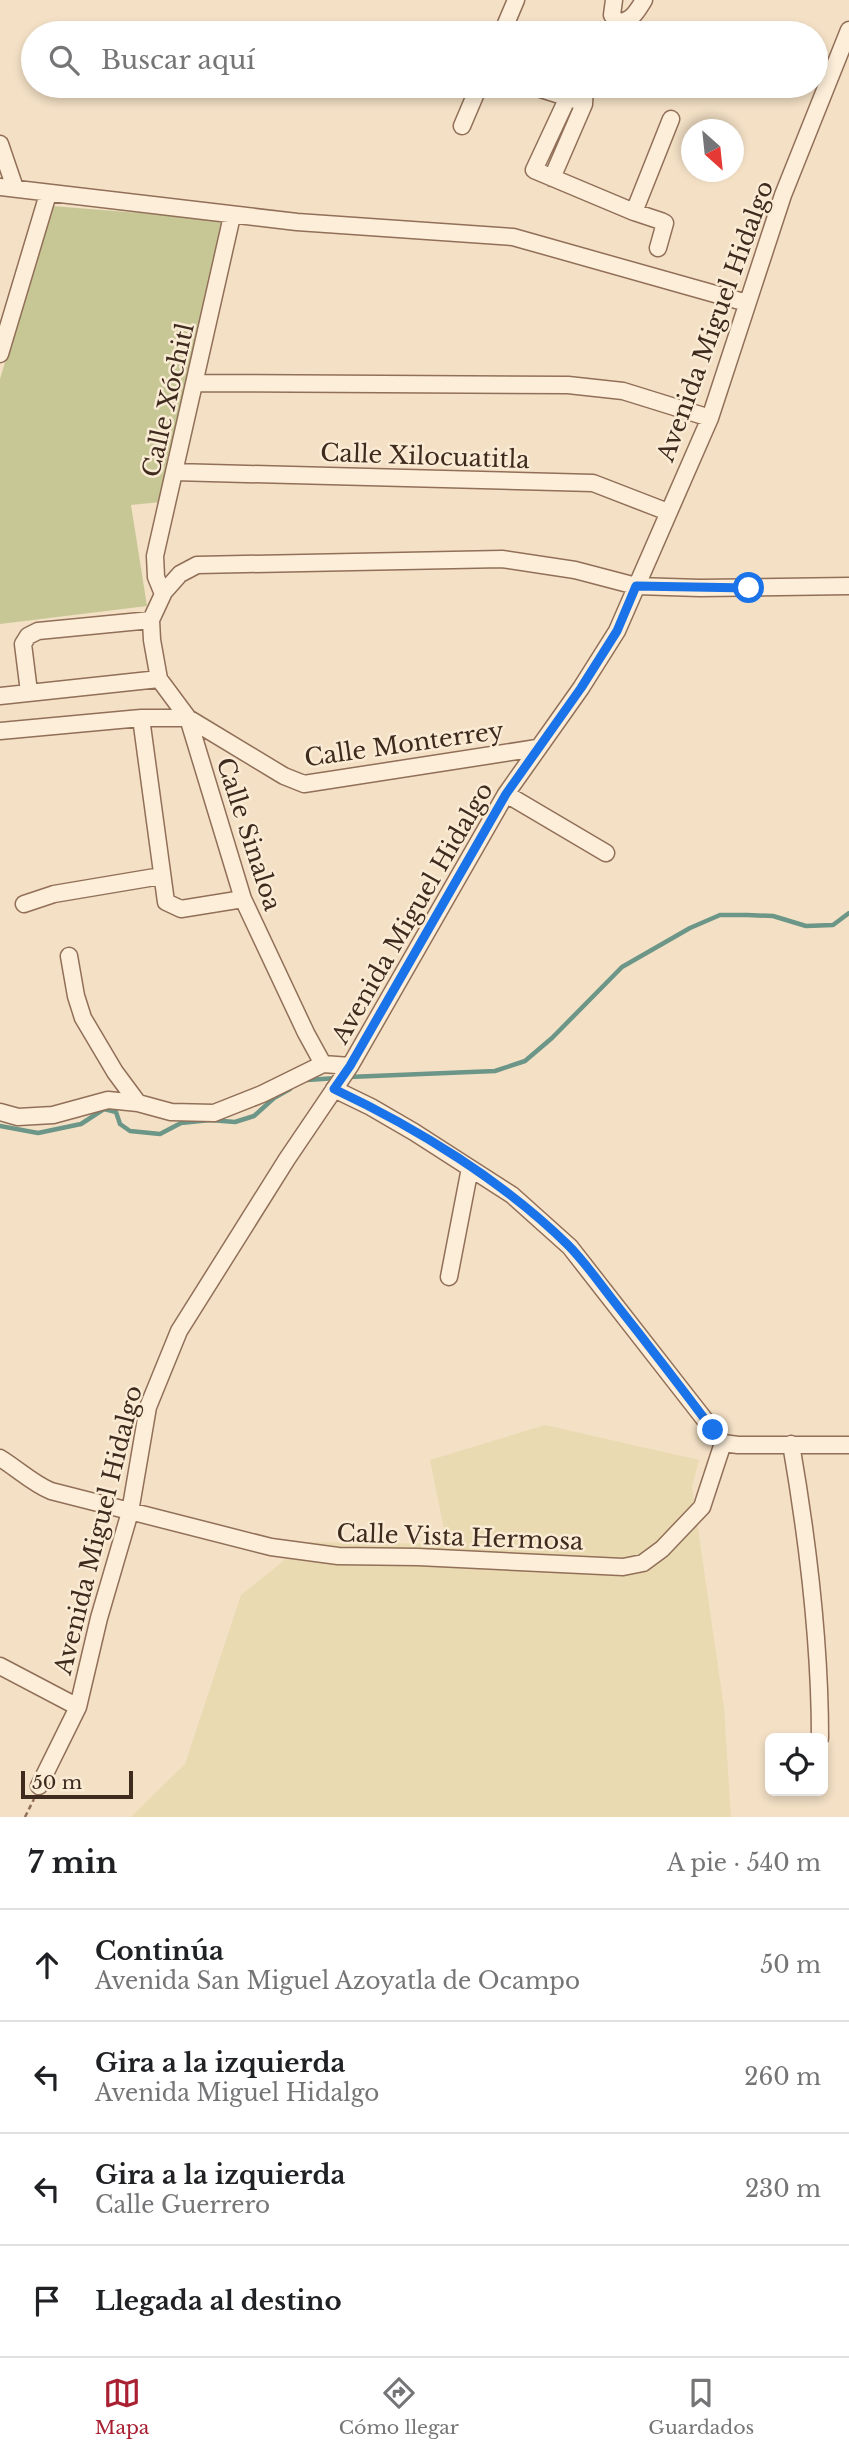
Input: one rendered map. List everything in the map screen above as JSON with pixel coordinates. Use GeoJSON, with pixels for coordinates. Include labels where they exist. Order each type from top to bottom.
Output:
{"type":"FeatureCollection","features":[{"type":"Feature","properties":{"kind":"street"},"geometry":{"type":"LineString","coordinates":[[507,21],[516,0]]}},
{"type":"Feature","properties":{"kind":"street"},"geometry":{"type":"LineString","coordinates":[[613,21],[614,0]]}},
{"type":"Feature","properties":{"kind":"street"},"geometry":{"type":"LineString","coordinates":[[626,21],[644,0]]}},
{"type":"Feature","properties":{"kind":"street","name":"Avenida Miguel Hidalgo"},"geometry":{"type":"LineString","coordinates":[[828,72],[849,30]]}},
{"type":"Feature","properties":{"kind":"street"},"geometry":{"type":"LineString","coordinates":[[462,126],[475,98]]}},
{"type":"Feature","properties":{"kind":"street"},"geometry":{"type":"LineString","coordinates":[[568,98],[534,167],[536,172],[665,223],[658,248]]}},
{"type":"Feature","properties":{"kind":"street"},"geometry":{"type":"LineString","coordinates":[[570,98],[584,104]]}},
{"type":"Feature","properties":{"kind":"street"},"geometry":{"type":"LineString","coordinates":[[552,178],[584,104],[584,98]]}},
{"type":"Feature","properties":{"kind":"street","name":"Avenida Miguel Hidalgo"},"geometry":{"type":"LineString","coordinates":[[39,1786],[78,1707],[99,1618],[130,1512],[148,1408],[179,1331],[286,1158],[350,1066],[506,794],[581,688],[617,631],[710,418],[817,98]]}},
{"type":"Feature","properties":{"kind":"street"},"geometry":{"type":"LineString","coordinates":[[634,212],[671,119]]}},
{"type":"Feature","properties":{"kind":"street"},"geometry":{"type":"LineString","coordinates":[[0,144],[7,188],[232,216],[513,237],[747,303]]}},
{"type":"Feature","properties":{"kind":"street"},"geometry":{"type":"LineString","coordinates":[[0,354],[48,194]]}},
{"type":"Feature","properties":{"kind":"street","name":"Calle Xóchitl"},"geometry":{"type":"LineString","coordinates":[[163,593],[156,577],[155,556],[232,216]]}},
{"type":"Feature","properties":{"kind":"street"},"geometry":{"type":"LineString","coordinates":[[196,383],[568,385],[623,391],[710,418]]}},
{"type":"Feature","properties":{"kind":"street","name":"Calle Xilocuatitla"},"geometry":{"type":"LineString","coordinates":[[174,472],[593,483],[668,512]]}},
{"type":"Feature","properties":{"kind":"street"},"geometry":{"type":"LineString","coordinates":[[163,593],[180,574],[197,565],[502,559],[575,570],[636,586],[700,588],[848,582]]}},
{"type":"Feature","properties":{"kind":"street","name":"Calle Sinaloa"},"geometry":{"type":"LineString","coordinates":[[163,593],[151,620],[159,680],[188,718],[243,899],[323,1064]]}},
{"type":"Feature","properties":{"kind":"street"},"geometry":{"type":"LineString","coordinates":[[29,692],[23,644],[28,636],[38,631],[151,620]]}},
{"type":"Feature","properties":{"kind":"street"},"geometry":{"type":"LineString","coordinates":[[0,696],[159,680]]}},
{"type":"Feature","properties":{"kind":"street"},"geometry":{"type":"LineString","coordinates":[[0,731],[141,718],[188,718]]}},
{"type":"Feature","properties":{"kind":"street"},"geometry":{"type":"LineString","coordinates":[[141,718],[166,902],[181,909],[243,899]]}},
{"type":"Feature","properties":{"kind":"street","name":"Calle Monterrey"},"geometry":{"type":"LineString","coordinates":[[188,718],[284,776],[304,784],[537,748]]}},
{"type":"Feature","properties":{"kind":"street"},"geometry":{"type":"LineString","coordinates":[[506,794],[606,853]]}},
{"type":"Feature","properties":{"kind":"street"},"geometry":{"type":"LineString","coordinates":[[24,904],[54,894],[161,876]]}},
{"type":"Feature","properties":{"kind":"street"},"geometry":{"type":"LineString","coordinates":[[69,956],[83,1018],[115,1072],[138,1103]]}},
{"type":"Feature","properties":{"kind":"street"},"geometry":{"type":"LineString","coordinates":[[0,1112],[18,1117],[41,1116],[108,1100],[138,1103],[171,1112],[214,1113],[262,1094],[323,1064],[350,1066]]}},
{"type":"Feature","properties":{"kind":"street"},"geometry":{"type":"LineString","coordinates":[[334,1089],[382,1113],[512,1195],[570,1247],[723,1443],[791,1444],[848,1451]]}},
{"type":"Feature","properties":{"kind":"street"},"geometry":{"type":"LineString","coordinates":[[449,1277],[470,1168]]}},
{"type":"Feature","properties":{"kind":"street","name":"Calle Vista Hermosa"},"geometry":{"type":"LineString","coordinates":[[0,1458],[34,1484],[51,1491],[271,1547],[338,1556],[624,1566],[643,1563],[662,1549],[702,1507],[723,1443]]}},
{"type":"Feature","properties":{"kind":"street"},"geometry":{"type":"LineString","coordinates":[[791,1444],[807,1540],[816,1623],[820,1733]]}},
{"type":"Feature","properties":{"kind":"street"},"geometry":{"type":"LineString","coordinates":[[0,1666],[78,1707]]}},
{"type":"Feature","properties":{"kind":"path"},"geometry":{"type":"LineString","coordinates":[[25,1817],[39,1786]]}},
{"type":"Feature","properties":{"kind":"shaded area"},"geometry":{"type":"Polygon","coordinates":[[[545,1425],[699,1460],[692,1487],[724,1708],[731,1817],[131,1817],[185,1764],[241,1595],[307,1542],[447,1544],[430,1460],[545,1425]]]}},
{"type":"Feature","properties":{"kind":"green space"},"geometry":{"type":"Polygon","coordinates":[[[52,206],[228,220],[161,502],[131,505],[147,606],[0,624],[0,379],[52,206]]]}},
{"type":"Feature","properties":{"kind":"waterway"},"geometry":{"type":"LineString","coordinates":[[349,1077],[495,1071],[525,1061],[552,1038],[622,967],[690,928],[720,915],[773,916],[806,926],[833,925],[849,913]]}},
{"type":"Feature","properties":{"kind":"waterway"},"geometry":{"type":"LineString","coordinates":[[307,1080],[337,1078]]}},
{"type":"Feature","properties":{"kind":"waterway"},"geometry":{"type":"LineString","coordinates":[[0,1126],[38,1133],[81,1124],[104,1109],[116,1112],[120,1124],[130,1131],[160,1134],[181,1123],[210,1120],[235,1122],[254,1116],[274,1098],[290,1089]]}},
{"type":"Feature","properties":{"kind":"route"},"geometry":{"type":"LineString","coordinates":[[713,1430],[570,1247],[532,1212],[512,1195],[414,1132],[334,1089],[350,1066],[506,794],[581,688],[617,631],[636,586],[749,588]]}}]}
